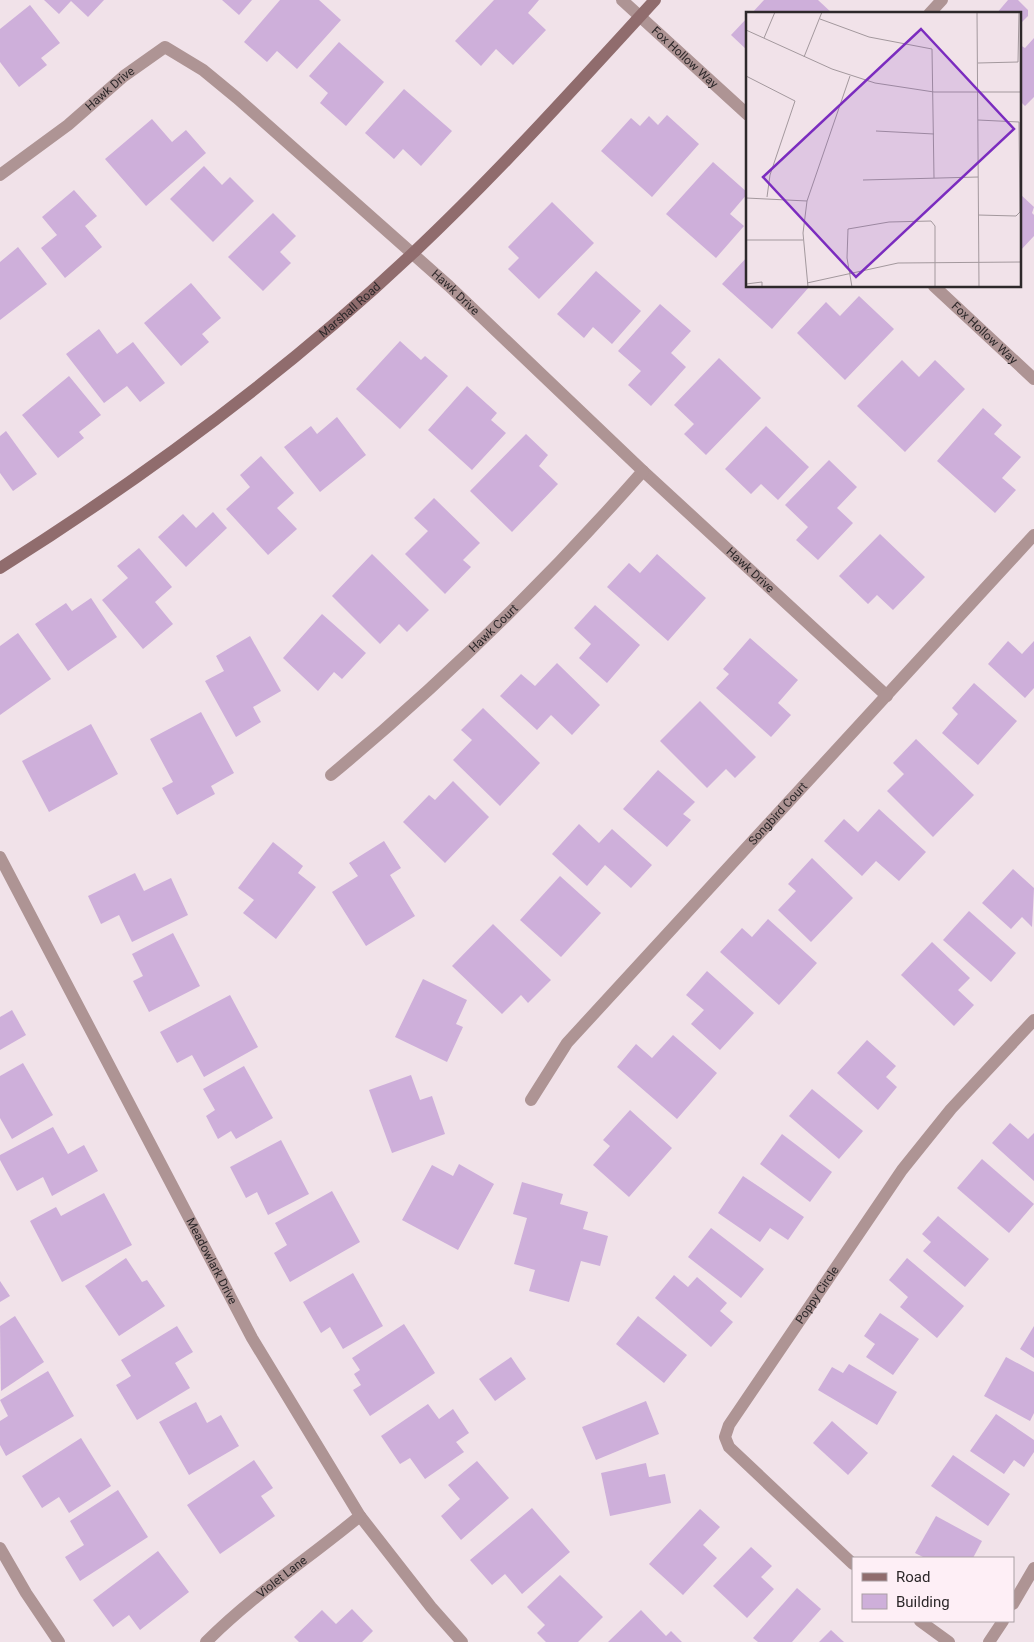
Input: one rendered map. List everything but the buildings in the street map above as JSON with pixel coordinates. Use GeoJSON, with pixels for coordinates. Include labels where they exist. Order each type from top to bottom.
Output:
{"type":"FeatureCollection","features":[{"type":"Feature","properties":{"kind":"street","name":"Fox Hollow Way"},"geometry":{"type":"LineString","coordinates":[[622,0],[746,113]]}},
{"type":"Feature","properties":{"kind":"street","name":"Marshall Road"},"geometry":{"type":"LineString","coordinates":[[0,568],[57,532],[222,413],[295,355],[412,254],[563,102],[655,0]]}},
{"type":"Feature","properties":{"kind":"street"},"geometry":{"type":"LineString","coordinates":[[931,12],[942,0]]}},
{"type":"Feature","properties":{"kind":"street","name":"Hawk Drive"},"geometry":{"type":"LineString","coordinates":[[0,175],[68,124],[124,76],[165,47],[203,70],[237,98],[449,286],[643,471],[887,696]]}},
{"type":"Feature","properties":{"kind":"street","name":"Fox Hollow Way"},"geometry":{"type":"LineString","coordinates":[[936,288],[1034,379]]}},
{"type":"Feature","properties":{"kind":"street","name":"Hawk Court"},"geometry":{"type":"LineString","coordinates":[[332,775],[382,733],[546,577],[643,471]]}},
{"type":"Feature","properties":{"kind":"street","name":"Songbird Court"},"geometry":{"type":"LineString","coordinates":[[530,1100],[567,1043],[1034,535]]}},
{"type":"Feature","properties":{"kind":"street","name":"Meadowlark Drive"},"geometry":{"type":"LineString","coordinates":[[0,857],[252,1338],[360,1516],[431,1607],[462,1642]]}},
{"type":"Feature","properties":{"kind":"street","name":"Poppy Circle"},"geometry":{"type":"LineString","coordinates":[[852,1563],[729,1447],[725,1437],[729,1425],[902,1170],[951,1109],[1034,1020]]}},
{"type":"Feature","properties":{"kind":"street","name":"Violet Lane"},"geometry":{"type":"LineString","coordinates":[[206,1642],[278,1578],[331,1540],[360,1516]]}},
{"type":"Feature","properties":{"kind":"street"},"geometry":{"type":"LineString","coordinates":[[0,1548],[26,1593],[59,1642]]}},
{"type":"Feature","properties":{"kind":"street"},"geometry":{"type":"LineString","coordinates":[[1014,1602],[1034,1568]]}},
{"type":"Feature","properties":{"kind":"street"},"geometry":{"type":"LineString","coordinates":[[921,1622],[949,1642]]}},
{"type":"Feature","properties":{"kind":"street"},"geometry":{"type":"LineString","coordinates":[[989,1642],[1001,1622]]}}]}
